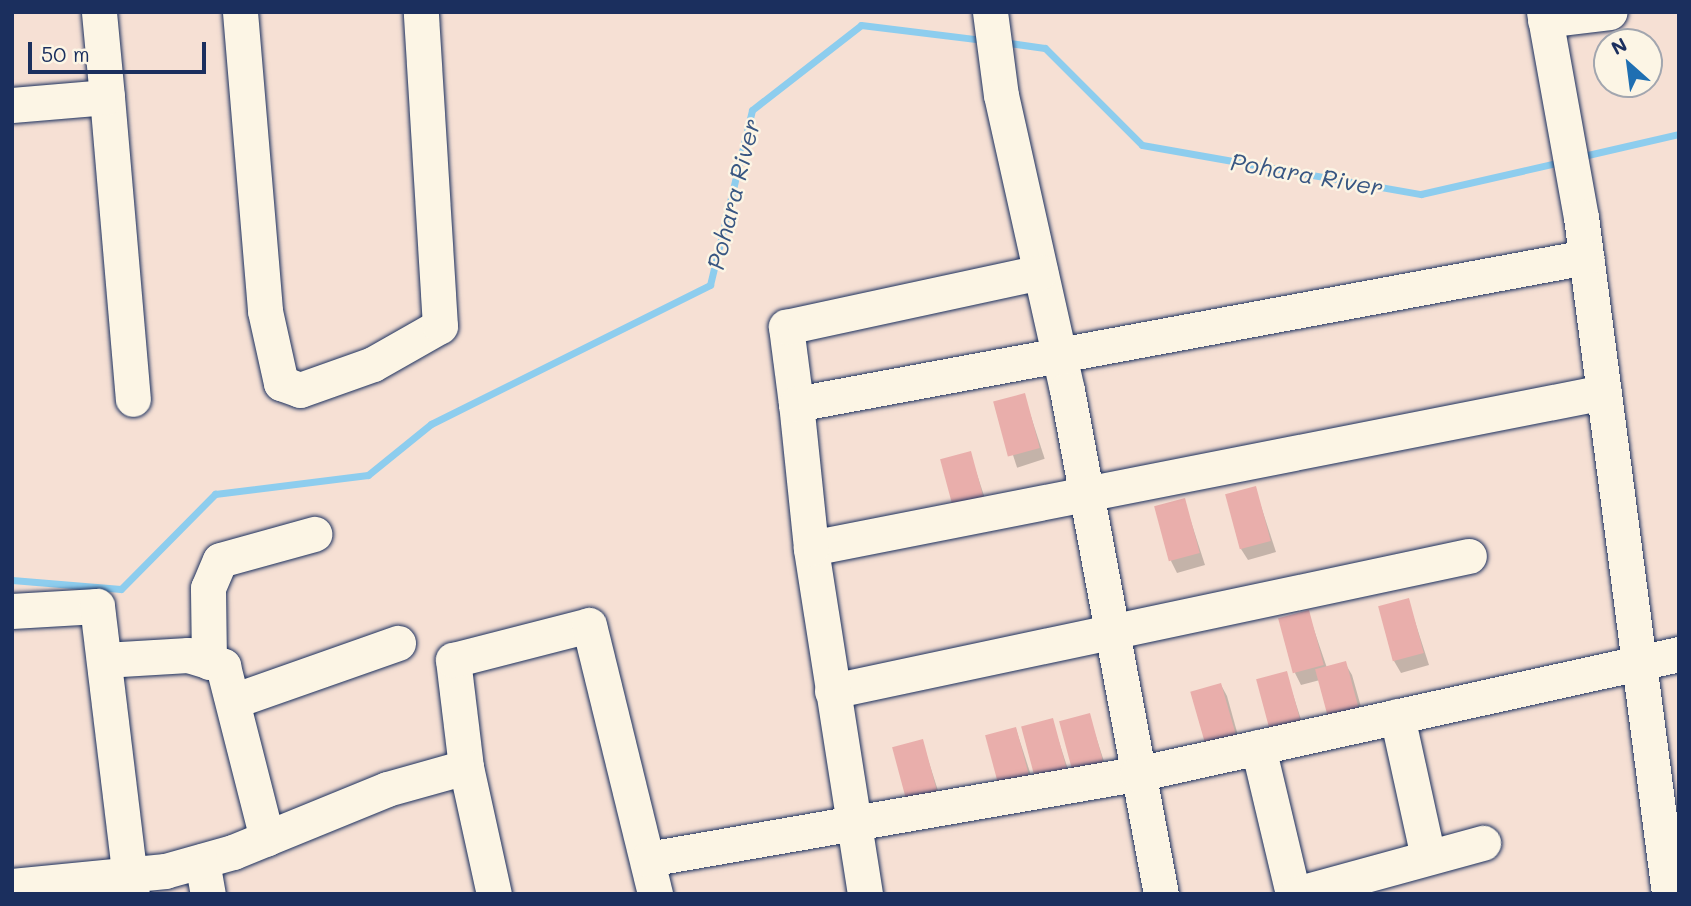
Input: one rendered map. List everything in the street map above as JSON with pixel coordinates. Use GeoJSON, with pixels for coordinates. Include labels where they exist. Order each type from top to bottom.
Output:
{"type":"FeatureCollection","features":[{"type":"Feature","properties":{"kind":"street"},"geometry":{"type":"LineString","coordinates":[[99,12],[133,399]]}},
{"type":"Feature","properties":{"kind":"street"},"geometry":{"type":"LineString","coordinates":[[240,12],[265,311],[281,383],[300,390],[373,364],[440,326],[421,12]]}},
{"type":"Feature","properties":{"kind":"street"},"geometry":{"type":"LineString","coordinates":[[990,12],[1001,95],[1060,358],[1161,894]]}},
{"type":"Feature","properties":{"kind":"street"},"geometry":{"type":"LineString","coordinates":[[1610,12],[1545,16],[1553,86],[1581,217],[1669,894]]}},
{"type":"Feature","properties":{"kind":"street"},"geometry":{"type":"LineString","coordinates":[[12,105],[107,97]]}},
{"type":"Feature","properties":{"kind":"street"},"geometry":{"type":"LineString","coordinates":[[796,404],[1060,358],[1586,257]]}},
{"type":"Feature","properties":{"kind":"street"},"geometry":{"type":"LineString","coordinates":[[865,894],[859,825],[832,691],[811,548],[786,327],[1040,272]]}},
{"type":"Feature","properties":{"kind":"street"},"geometry":{"type":"LineString","coordinates":[[811,548],[1086,491],[1604,392]]}},
{"type":"Feature","properties":{"kind":"street"},"geometry":{"type":"LineString","coordinates":[[209,662],[208,588],[220,560],[314,534]]}},
{"type":"Feature","properties":{"kind":"street"},"geometry":{"type":"LineString","coordinates":[[832,691],[1469,556]]}},
{"type":"Feature","properties":{"kind":"street"},"geometry":{"type":"LineString","coordinates":[[12,611],[97,606],[131,886]]}},
{"type":"Feature","properties":{"kind":"street"},"geometry":{"type":"LineString","coordinates":[[494,894],[466,767],[453,660],[589,625],[655,894]]}},
{"type":"Feature","properties":{"kind":"street"},"geometry":{"type":"LineString","coordinates":[[233,701],[398,643]]}},
{"type":"Feature","properties":{"kind":"street"},"geometry":{"type":"LineString","coordinates":[[648,859],[859,825],[1137,774],[1679,654]]}},
{"type":"Feature","properties":{"kind":"street"},"geometry":{"type":"LineString","coordinates":[[104,660],[188,655],[223,666],[267,838]]}},
{"type":"Feature","properties":{"kind":"street"},"geometry":{"type":"LineString","coordinates":[[1397,716],[1428,857]]}},
{"type":"Feature","properties":{"kind":"street"},"geometry":{"type":"LineString","coordinates":[[1258,747],[1294,894],[1337,888],[1428,857],[1483,843]]}},
{"type":"Feature","properties":{"kind":"street"},"geometry":{"type":"LineString","coordinates":[[12,886],[131,886],[205,877],[267,838],[387,789],[466,767]]}},
{"type":"Feature","properties":{"kind":"building"},"geometry":{"type":"Polygon","coordinates":[[[1025,393],[1040,448],[1008,457],[993,402],[1025,393]]]}},
{"type":"Feature","properties":{"kind":"building"},"geometry":{"type":"Polygon","coordinates":[[[971,451],[986,506],[955,514],[940,459],[971,451]]]}},
{"type":"Feature","properties":{"kind":"building"},"geometry":{"type":"Polygon","coordinates":[[[1256,486],[1271,541],[1240,549],[1225,494],[1256,486]]]}},
{"type":"Feature","properties":{"kind":"building"},"geometry":{"type":"Polygon","coordinates":[[[1185,498],[1200,553],[1169,561],[1154,506],[1185,498]]]}},
{"type":"Feature","properties":{"kind":"building"},"geometry":{"type":"Polygon","coordinates":[[[1409,598],[1424,653],[1393,661],[1378,606],[1409,598]]]}},
{"type":"Feature","properties":{"kind":"building"},"geometry":{"type":"Polygon","coordinates":[[[1309,610],[1324,665],[1293,673],[1278,618],[1309,610]]]}},
{"type":"Feature","properties":{"kind":"building"},"geometry":{"type":"Polygon","coordinates":[[[1346,661],[1361,716],[1330,724],[1315,669],[1346,661]]]}},
{"type":"Feature","properties":{"kind":"building"},"geometry":{"type":"Polygon","coordinates":[[[1287,671],[1302,726],[1271,734],[1256,679],[1287,671]]]}},
{"type":"Feature","properties":{"kind":"building"},"geometry":{"type":"Polygon","coordinates":[[[1221,683],[1237,738],[1206,747],[1190,692],[1221,683]]]}},
{"type":"Feature","properties":{"kind":"building"},"geometry":{"type":"Polygon","coordinates":[[[1090,713],[1105,768],[1074,776],[1059,721],[1090,713]]]}},
{"type":"Feature","properties":{"kind":"building"},"geometry":{"type":"Polygon","coordinates":[[[1053,718],[1068,774],[1036,783],[1021,727],[1053,718]]]}},
{"type":"Feature","properties":{"kind":"building"},"geometry":{"type":"Polygon","coordinates":[[[1016,727],[1031,782],[1000,790],[985,735],[1016,727]]]}},
{"type":"Feature","properties":{"kind":"building"},"geometry":{"type":"Polygon","coordinates":[[[923,739],[938,795],[907,803],[892,747],[923,739]]]}},
{"type":"Feature","properties":{"kind":"waterway","name":"Pohara River"},"geometry":{"type":"LineString","coordinates":[[12,580],[121,589],[215,494],[368,475],[431,424],[710,285],[752,110],[861,25],[984,40]]}},
{"type":"Feature","properties":{"kind":"waterway","name":"Pohara River"},"geometry":{"type":"LineString","coordinates":[[1002,42],[1045,48],[1142,145],[1421,194],[1561,162]]}},
{"type":"Feature","properties":{"kind":"waterway","name":"Pohara River"},"geometry":{"type":"LineString","coordinates":[[1579,157],[1679,134]]}}]}
